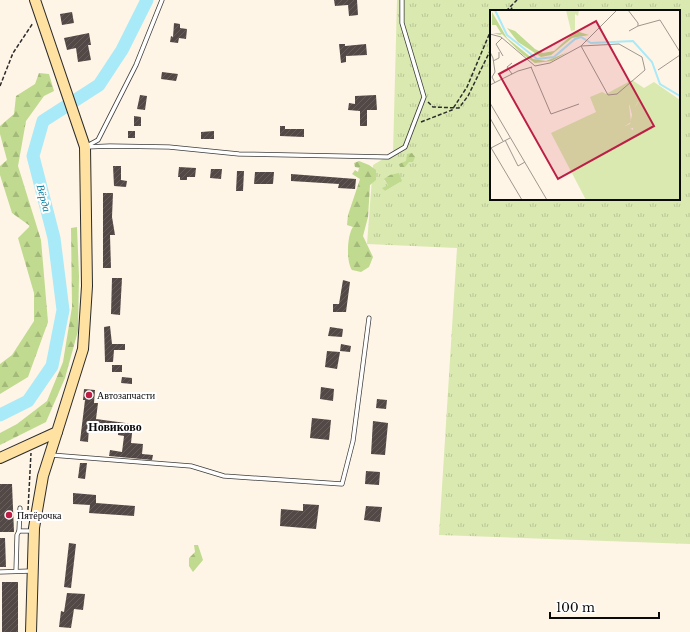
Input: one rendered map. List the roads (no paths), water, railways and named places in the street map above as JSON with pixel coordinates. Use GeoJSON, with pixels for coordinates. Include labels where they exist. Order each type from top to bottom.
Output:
{"type":"FeatureCollection","features":[{"type":"Feature","properties":{"kind":"street"},"geometry":{"type":"LineString","coordinates":[[31,632],[34,531],[43,476],[83,349],[88,286],[85,147],[35,0]]}},
{"type":"Feature","properties":{"kind":"street"},"geometry":{"type":"LineString","coordinates":[[0,458],[57,432]]}},
{"type":"Feature","properties":{"kind":"lane"},"geometry":{"type":"LineString","coordinates":[[85,147],[98,140],[136,65],[162,0]]}},
{"type":"Feature","properties":{"kind":"lane"},"geometry":{"type":"LineString","coordinates":[[85,147],[110,146],[169,148],[239,154],[388,157],[405,147],[424,97],[402,23],[402,0]]}},
{"type":"Feature","properties":{"kind":"lane"},"geometry":{"type":"LineString","coordinates":[[50,455],[190,466],[224,476],[342,484],[352,441],[369,318]]}},
{"type":"Feature","properties":{"kind":"lane"},"geometry":{"type":"LineString","coordinates":[[16,571],[17,535],[19,531],[20,508]]}},
{"type":"Feature","properties":{"kind":"lane"},"geometry":{"type":"LineString","coordinates":[[19,531],[34,531]]}},
{"type":"Feature","properties":{"kind":"lane"},"geometry":{"type":"LineString","coordinates":[[0,572],[33,571]]}},
{"type":"Feature","properties":{"kind":"waterway","name":"Вёрда"},"geometry":{"type":"LineString","coordinates":[[0,415],[28,401],[52,366],[63,310],[54,238],[33,156],[43,121],[99,85],[122,50],[147,0]]}},
{"type":"Feature","properties":{"kind":"place","name":"Автозапчасти"},"geometry":{"type":"Point","coordinates":[89,395]}},
{"type":"Feature","properties":{"kind":"place","name":"Пятёрочка"},"geometry":{"type":"Point","coordinates":[9,515]}},
{"type":"Feature","properties":{"kind":"district","name":"Новиково"},"geometry":{"type":"Point","coordinates":[115,427]}}]}
